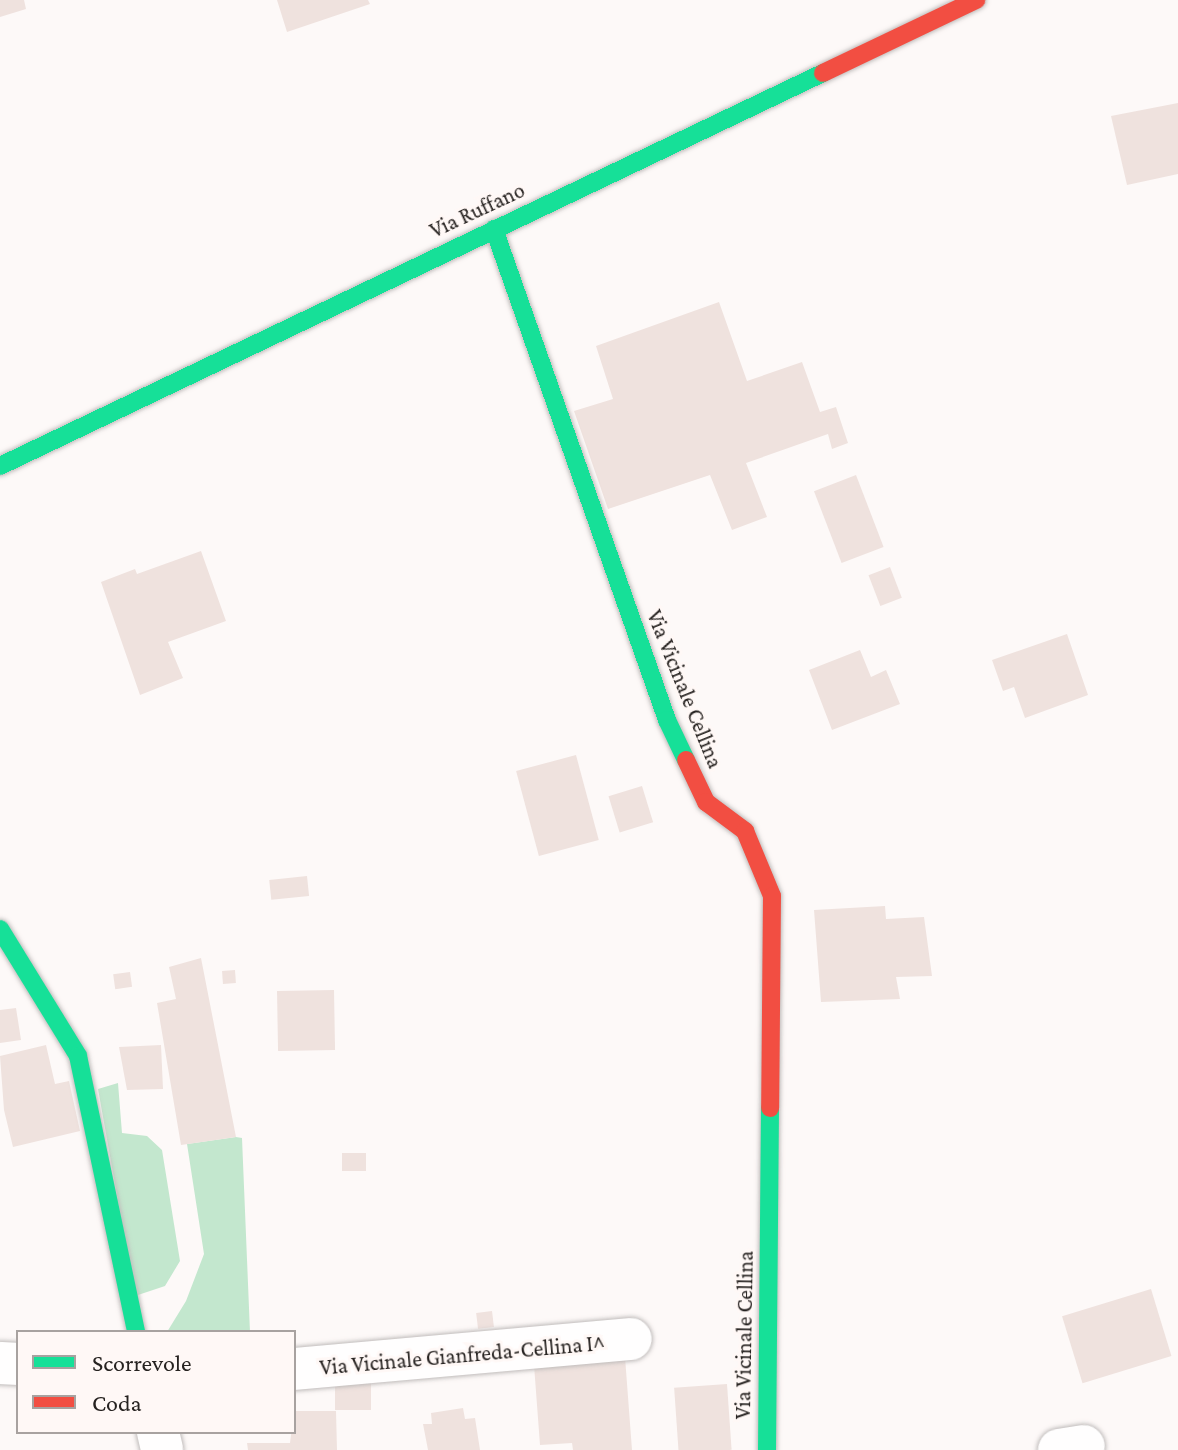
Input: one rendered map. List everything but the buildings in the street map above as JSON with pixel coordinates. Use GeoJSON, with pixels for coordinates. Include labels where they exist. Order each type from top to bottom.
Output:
{"type":"FeatureCollection","features":[{"type":"Feature","properties":{"kind":"street","name":"Via Ruffano"},"geometry":{"type":"LineString","coordinates":[[0,466],[951,6]]}},
{"type":"Feature","properties":{"kind":"street","name":"Via Vicinale Cellina"},"geometry":{"type":"LineString","coordinates":[[494,229],[667,720],[706,802],[745,831],[772,896],[767,1450]]}},
{"type":"Feature","properties":{"kind":"street"},"geometry":{"type":"LineString","coordinates":[[0,929],[78,1056],[136,1330]]}},
{"type":"Feature","properties":{"kind":"street","name":"Via Vicinale Gianfreda-Cellina I^"},"geometry":{"type":"LineString","coordinates":[[296,1369],[631,1339]]}},
{"type":"Feature","properties":{"kind":"green space"},"geometry":{"type":"Polygon","coordinates":[[[118,1083],[122,1133],[147,1136],[162,1150],[180,1261],[165,1286],[135,1296],[98,1089],[118,1083]]]}},
{"type":"Feature","properties":{"kind":"green space"},"geometry":{"type":"Polygon","coordinates":[[[242,1138],[250,1330],[168,1330],[186,1301],[204,1254],[187,1144],[242,1138]]]}},
{"type":"Feature","properties":{"kind":"traffic: fast"},"geometry":{"type":"LineString","coordinates":[[0,466],[823,73]]}},
{"type":"Feature","properties":{"kind":"traffic: fast"},"geometry":{"type":"LineString","coordinates":[[494,229],[667,720],[686,760]]}},
{"type":"Feature","properties":{"kind":"traffic: fast"},"geometry":{"type":"LineString","coordinates":[[0,929],[78,1056],[136,1330]]}},
{"type":"Feature","properties":{"kind":"traffic: fast"},"geometry":{"type":"LineString","coordinates":[[767,1450],[770,1108]]}},
{"type":"Feature","properties":{"kind":"traffic: jam"},"geometry":{"type":"LineString","coordinates":[[823,73],[976,0]]}},
{"type":"Feature","properties":{"kind":"traffic: jam"},"geometry":{"type":"LineString","coordinates":[[686,760],[706,802],[745,831],[772,896],[770,1108]]}}]}
